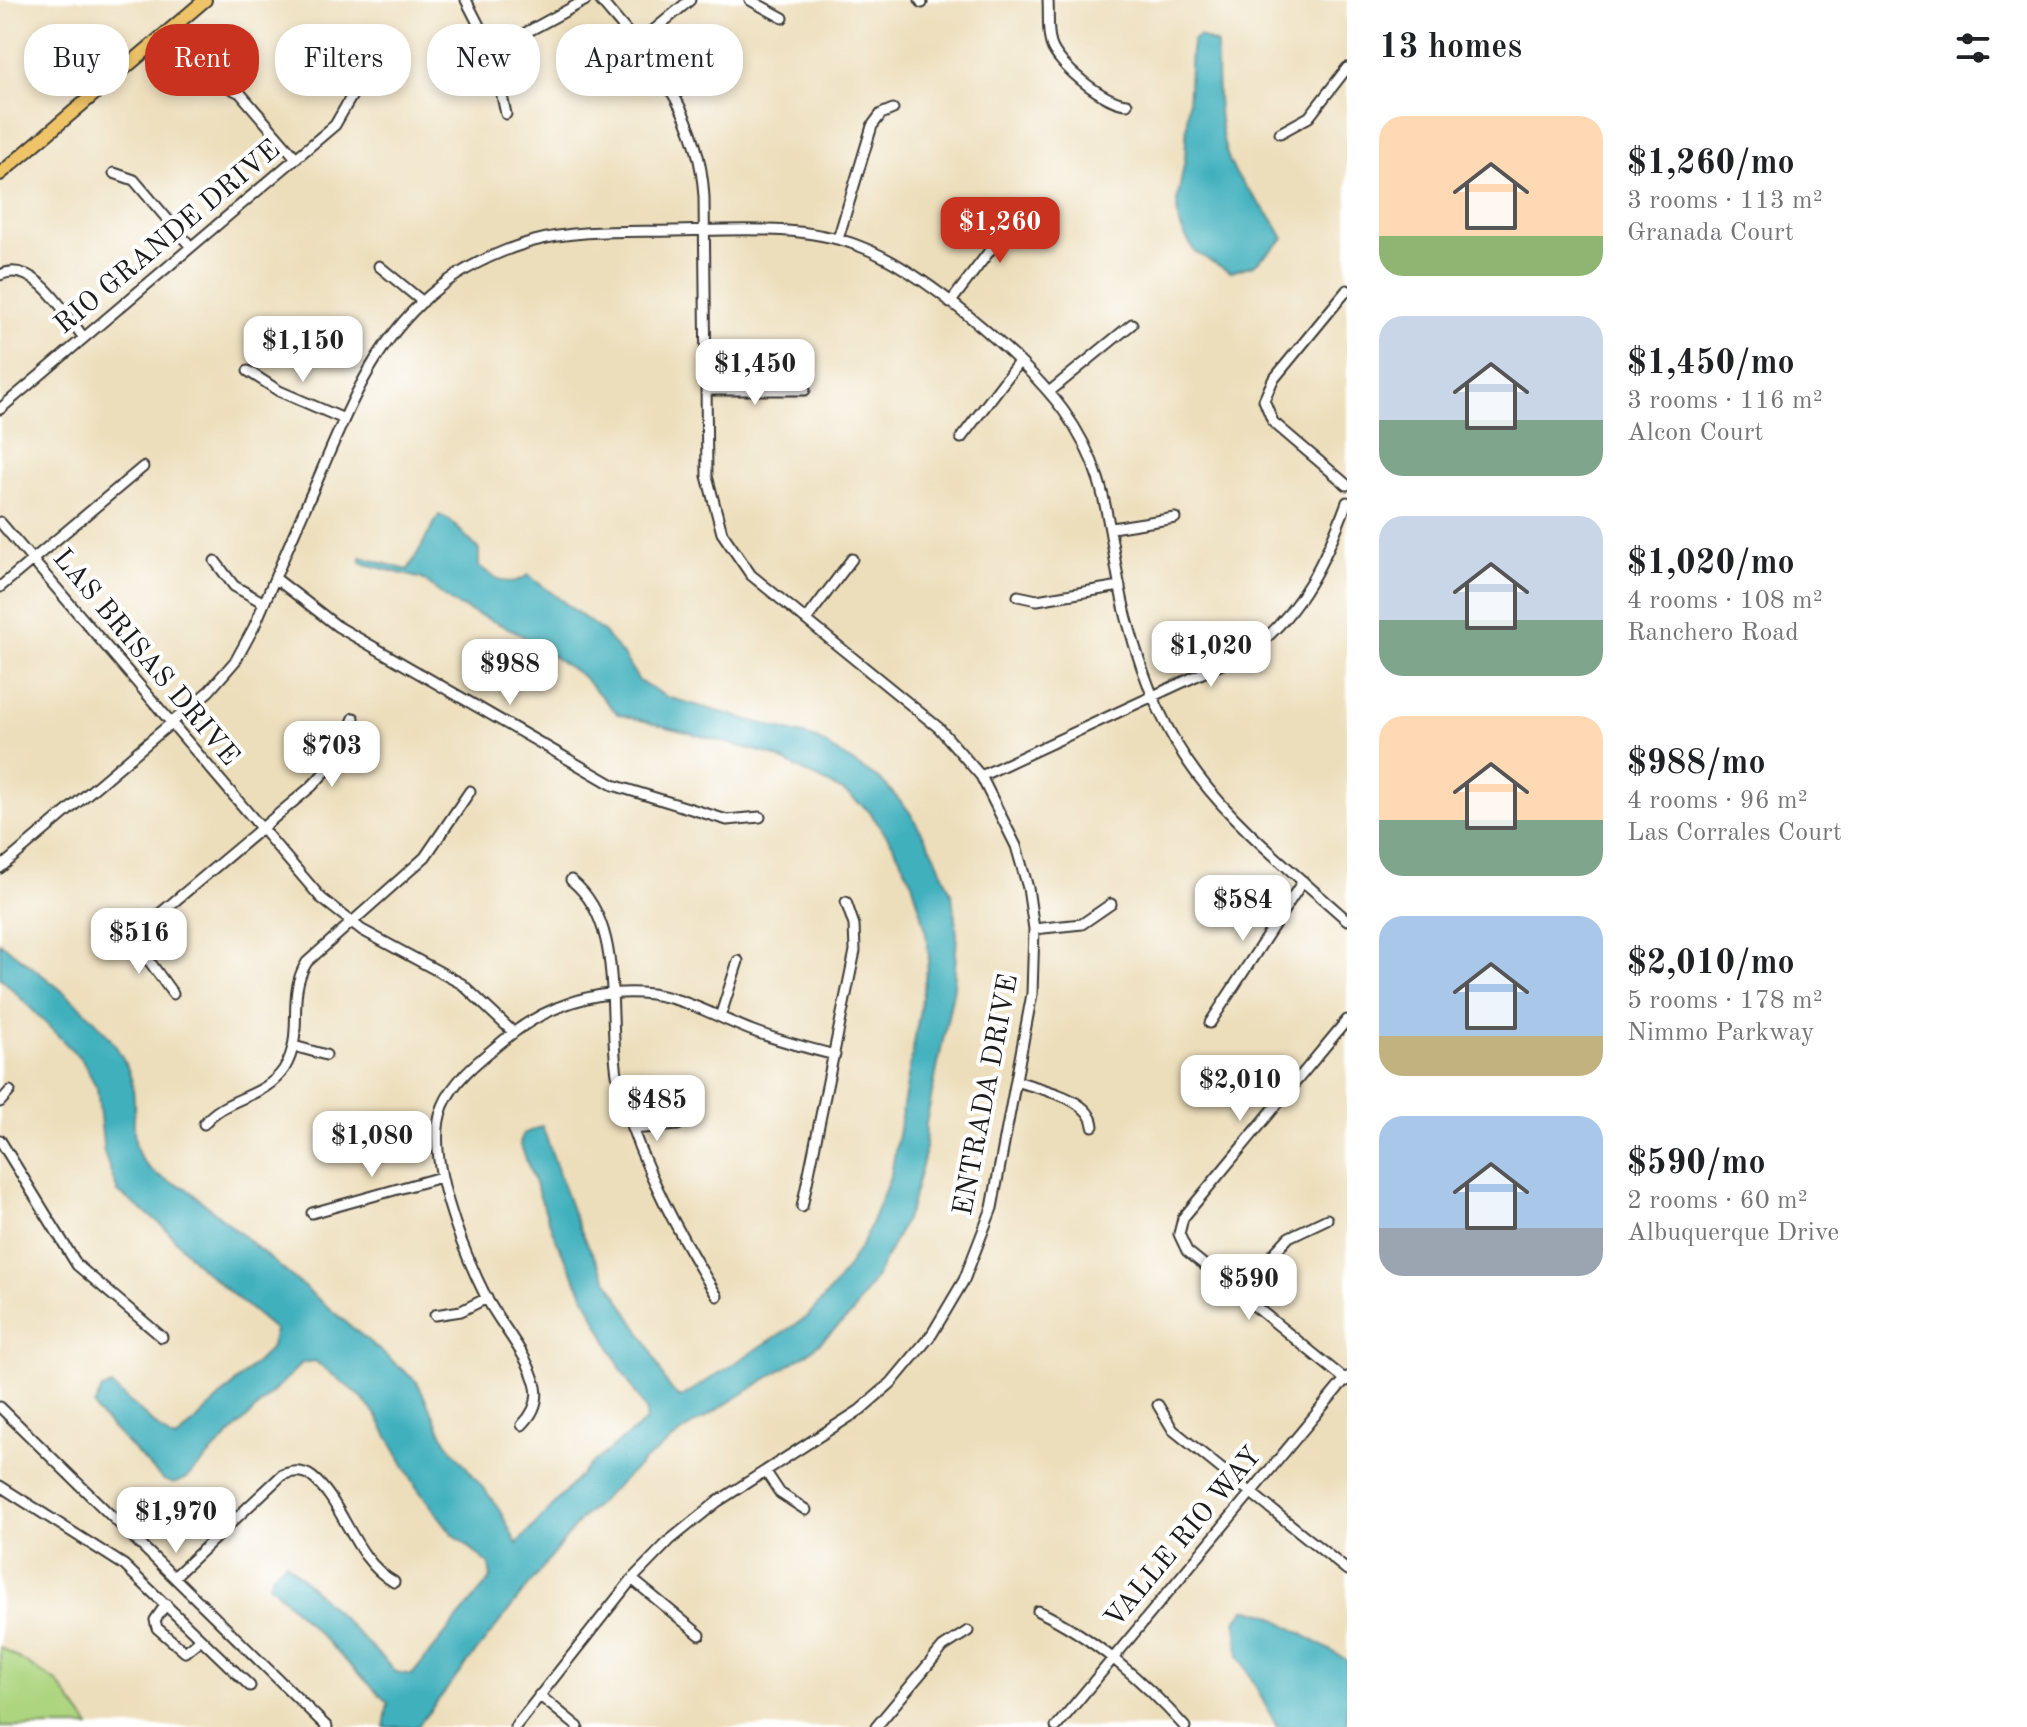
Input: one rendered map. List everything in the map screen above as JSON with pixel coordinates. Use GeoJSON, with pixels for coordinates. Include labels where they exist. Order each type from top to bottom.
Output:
{"type":"FeatureCollection","features":[{"type":"Feature","properties":{"kind":"main road"},"geometry":{"type":"LineString","coordinates":[[0,174],[205,0]]}},
{"type":"Feature","properties":{"kind":"street"},"geometry":{"type":"LineString","coordinates":[[466,0],[478,24]]}},
{"type":"Feature","properties":{"kind":"street"},"geometry":{"type":"LineString","coordinates":[[540,25],[586,0]]}},
{"type":"Feature","properties":{"kind":"street","name":"ENTRADA DRIVE"},"geometry":{"type":"LineString","coordinates":[[600,0],[620,24]]}},
{"type":"Feature","properties":{"kind":"street"},"geometry":{"type":"LineString","coordinates":[[661,24],[690,0]]}},
{"type":"Feature","properties":{"kind":"street"},"geometry":{"type":"LineString","coordinates":[[750,0],[783,18]]}},
{"type":"Feature","properties":{"kind":"street"},"geometry":{"type":"LineString","coordinates":[[1048,0],[1050,39],[1060,61],[1108,100],[1127,104]]}},
{"type":"Feature","properties":{"kind":"street"},"geometry":{"type":"LineString","coordinates":[[1280,133],[1309,117],[1347,68]]}},
{"type":"Feature","properties":{"kind":"street"},"geometry":{"type":"LineString","coordinates":[[243,96],[296,158]]}},
{"type":"Feature","properties":{"kind":"street","name":"RIO GRANDE DRIVE"},"geometry":{"type":"LineString","coordinates":[[0,409],[338,122],[352,96]]}},
{"type":"Feature","properties":{"kind":"street"},"geometry":{"type":"LineString","coordinates":[[502,96],[506,114]]}},
{"type":"Feature","properties":{"kind":"street","name":"ENTRADA DRIVE"},"geometry":{"type":"LineString","coordinates":[[515,1727],[632,1579],[693,1520],[871,1401],[909,1363],[941,1321],[964,1280],[992,1208],[1032,994],[1034,929],[1024,868],[1004,818],[981,776],[939,728],[751,575],[722,533],[707,476],[703,180],[689,123],[676,96]]}},
{"type":"Feature","properties":{"kind":"street"},"geometry":{"type":"LineString","coordinates":[[838,239],[872,126],[881,114],[893,109]]}},
{"type":"Feature","properties":{"kind":"street"},"geometry":{"type":"LineString","coordinates":[[114,173],[134,180],[191,247]]}},
{"type":"Feature","properties":{"kind":"street"},"geometry":{"type":"LineString","coordinates":[[950,303],[994,245],[1006,206]]}},
{"type":"Feature","properties":{"kind":"street"},"geometry":{"type":"LineString","coordinates":[[0,868],[221,679],[244,646],[370,365],[423,302],[477,264],[543,239],[598,231],[797,232],[838,239],[896,263],[950,303],[1049,392],[1086,447],[1106,498],[1120,586],[1151,698],[1175,746],[1214,799],[1253,840],[1347,920]]}},
{"type":"Feature","properties":{"kind":"street"},"geometry":{"type":"LineString","coordinates":[[379,266],[423,302]]}},
{"type":"Feature","properties":{"kind":"street"},"geometry":{"type":"LineString","coordinates":[[0,275],[20,272],[35,279],[84,338]]}},
{"type":"Feature","properties":{"kind":"street"},"geometry":{"type":"LineString","coordinates":[[1347,290],[1273,380],[1264,400],[1273,422],[1347,485]]}},
{"type":"Feature","properties":{"kind":"street"},"geometry":{"type":"LineString","coordinates":[[1049,392],[1132,324]]}},
{"type":"Feature","properties":{"kind":"street"},"geometry":{"type":"LineString","coordinates":[[961,438],[1019,362]]}},
{"type":"Feature","properties":{"kind":"street"},"geometry":{"type":"LineString","coordinates":[[248,371],[279,391],[344,419]]}},
{"type":"Feature","properties":{"kind":"street"},"geometry":{"type":"LineString","coordinates":[[706,390],[805,390]]}},
{"type":"Feature","properties":{"kind":"street"},"geometry":{"type":"LineString","coordinates":[[0,587],[143,467]]}},
{"type":"Feature","properties":{"kind":"street"},"geometry":{"type":"LineString","coordinates":[[981,776],[1236,660],[1281,625],[1324,559],[1347,502]]}},
{"type":"Feature","properties":{"kind":"street"},"geometry":{"type":"LineString","coordinates":[[1112,528],[1175,518]]}},
{"type":"Feature","properties":{"kind":"street","name":"LAS BRISAS DRIVE"},"geometry":{"type":"LineString","coordinates":[[0,522],[321,898],[352,923],[455,979],[513,1032]]}},
{"type":"Feature","properties":{"kind":"street"},"geometry":{"type":"LineString","coordinates":[[806,620],[852,559]]}},
{"type":"Feature","properties":{"kind":"street"},"geometry":{"type":"LineString","coordinates":[[215,561],[234,586],[264,603]]}},
{"type":"Feature","properties":{"kind":"street"},"geometry":{"type":"LineString","coordinates":[[275,578],[337,626],[613,785],[727,820],[760,817]]}},
{"type":"Feature","properties":{"kind":"street"},"geometry":{"type":"LineString","coordinates":[[1018,596],[1037,600],[1120,586]]}},
{"type":"Feature","properties":{"kind":"street"},"geometry":{"type":"LineString","coordinates":[[117,938],[132,937],[333,765],[344,747],[354,718]]}},
{"type":"Feature","properties":{"kind":"street"},"geometry":{"type":"LineString","coordinates":[[204,1124],[216,1111],[253,1096],[278,1077],[294,1046],[297,1019],[295,996],[300,973],[307,962],[425,857],[470,791]]}},
{"type":"Feature","properties":{"kind":"street"},"geometry":{"type":"LineString","coordinates":[[571,880],[589,897],[598,912],[608,948],[616,1073],[632,1129],[669,1216],[717,1296]]}},
{"type":"Feature","properties":{"kind":"street"},"geometry":{"type":"LineString","coordinates":[[1210,1023],[1303,881]]}},
{"type":"Feature","properties":{"kind":"street"},"geometry":{"type":"LineString","coordinates":[[802,1207],[855,951],[854,925],[846,902]]}},
{"type":"Feature","properties":{"kind":"street"},"geometry":{"type":"LineString","coordinates":[[1034,929],[1082,924],[1111,904]]}},
{"type":"Feature","properties":{"kind":"street"},"geometry":{"type":"LineString","coordinates":[[132,937],[173,994]]}},
{"type":"Feature","properties":{"kind":"street"},"geometry":{"type":"LineString","coordinates":[[720,1017],[738,961]]}},
{"type":"Feature","properties":{"kind":"street"},"geometry":{"type":"LineString","coordinates":[[522,1425],[534,1408],[535,1384],[487,1298],[441,1177],[437,1128],[444,1103],[459,1081],[513,1032],[550,1010],[610,994],[667,997],[785,1042],[835,1055]]}},
{"type":"Feature","properties":{"kind":"street"},"geometry":{"type":"LineString","coordinates":[[1346,1379],[1187,1251],[1180,1239],[1183,1218],[1347,1020]]}},
{"type":"Feature","properties":{"kind":"street"},"geometry":{"type":"LineString","coordinates":[[294,1046],[326,1055]]}},
{"type":"Feature","properties":{"kind":"street"},"geometry":{"type":"LineString","coordinates":[[1016,1081],[1084,1107],[1092,1116],[1093,1126]]}},
{"type":"Feature","properties":{"kind":"street"},"geometry":{"type":"LineString","coordinates":[[0,1102],[10,1091]]}},
{"type":"Feature","properties":{"kind":"street"},"geometry":{"type":"LineString","coordinates":[[632,1129],[678,1125]]}},
{"type":"Feature","properties":{"kind":"street"},"geometry":{"type":"LineString","coordinates":[[0,1140],[77,1265],[162,1337]]}},
{"type":"Feature","properties":{"kind":"street"},"geometry":{"type":"LineString","coordinates":[[312,1213],[441,1177]]}},
{"type":"Feature","properties":{"kind":"street"},"geometry":{"type":"LineString","coordinates":[[1238,1292],[1281,1243],[1304,1227],[1327,1219]]}},
{"type":"Feature","properties":{"kind":"street"},"geometry":{"type":"LineString","coordinates":[[435,1315],[461,1311],[487,1298]]}},
{"type":"Feature","properties":{"kind":"street","name":"VALLE RIO WAY"},"geometry":{"type":"LineString","coordinates":[[1056,1727],[1346,1379]]}},
{"type":"Feature","properties":{"kind":"street"},"geometry":{"type":"LineString","coordinates":[[1158,1405],[1173,1430],[1347,1570]]}},
{"type":"Feature","properties":{"kind":"street"},"geometry":{"type":"LineString","coordinates":[[0,1407],[327,1727]]}},
{"type":"Feature","properties":{"kind":"street"},"geometry":{"type":"LineString","coordinates":[[174,1577],[282,1475],[296,1471],[316,1480],[370,1563],[394,1582]]}},
{"type":"Feature","properties":{"kind":"street"},"geometry":{"type":"LineString","coordinates":[[766,1472],[780,1493],[806,1510]]}},
{"type":"Feature","properties":{"kind":"street"},"geometry":{"type":"LineString","coordinates":[[0,1486],[102,1548],[166,1604],[250,1686]]}},
{"type":"Feature","properties":{"kind":"street"},"geometry":{"type":"LineString","coordinates":[[632,1579],[700,1635]]}},
{"type":"Feature","properties":{"kind":"street"},"geometry":{"type":"LineString","coordinates":[[166,1604],[156,1615],[157,1628],[185,1652],[201,1639]]}},
{"type":"Feature","properties":{"kind":"street"},"geometry":{"type":"LineString","coordinates":[[1038,1611],[1067,1624],[1185,1727]]}},
{"type":"Feature","properties":{"kind":"street"},"geometry":{"type":"LineString","coordinates":[[876,1727],[943,1647],[968,1631]]}},
{"type":"Feature","properties":{"kind":"street"},"geometry":{"type":"LineString","coordinates":[[539,1695],[578,1727]]}},
{"type":"Feature","properties":{"kind":"green space"},"geometry":{"type":"Polygon","coordinates":[[[0,1647],[57,1682],[90,1727],[0,1727],[0,1647]]]}},
{"type":"Feature","properties":{"kind":"water"},"geometry":{"type":"Polygon","coordinates":[[[1199,36],[1217,44],[1219,111],[1229,161],[1284,239],[1254,265],[1230,272],[1195,252],[1178,220],[1191,50],[1193,40],[1199,36]]]}},
{"type":"Feature","properties":{"kind":"water"},"geometry":{"type":"Polygon","coordinates":[[[439,515],[450,520],[479,550],[479,566],[491,575],[508,582],[528,575],[603,632],[623,655],[639,681],[667,697],[817,739],[883,782],[909,811],[934,853],[952,895],[957,933],[954,987],[926,1123],[925,1154],[910,1210],[877,1275],[851,1315],[808,1353],[691,1426],[644,1461],[581,1519],[417,1727],[384,1727],[388,1703],[269,1584],[273,1574],[286,1562],[396,1672],[412,1675],[491,1578],[489,1564],[452,1533],[417,1488],[376,1415],[360,1396],[315,1361],[302,1363],[187,1478],[174,1484],[163,1480],[97,1413],[94,1406],[102,1389],[112,1386],[176,1440],[270,1349],[275,1330],[200,1267],[162,1225],[118,1192],[104,1153],[97,1088],[82,1060],[0,977],[0,942],[71,998],[104,1030],[117,1048],[133,1085],[134,1136],[146,1165],[161,1177],[186,1188],[417,1382],[446,1441],[498,1507],[517,1544],[590,1465],[646,1421],[647,1412],[620,1367],[556,1240],[520,1143],[523,1134],[542,1126],[573,1213],[589,1247],[646,1341],[664,1379],[680,1398],[807,1317],[837,1283],[864,1241],[891,1175],[929,957],[925,926],[912,882],[894,846],[868,810],[843,791],[772,755],[618,714],[582,676],[515,631],[454,604],[422,579],[361,563],[361,557],[408,570],[439,515]]]}},
{"type":"Feature","properties":{"kind":"water"},"geometry":{"type":"Polygon","coordinates":[[[1245,1609],[1268,1614],[1347,1660],[1347,1727],[1277,1727],[1239,1655],[1236,1620],[1245,1609]]]}}]}
